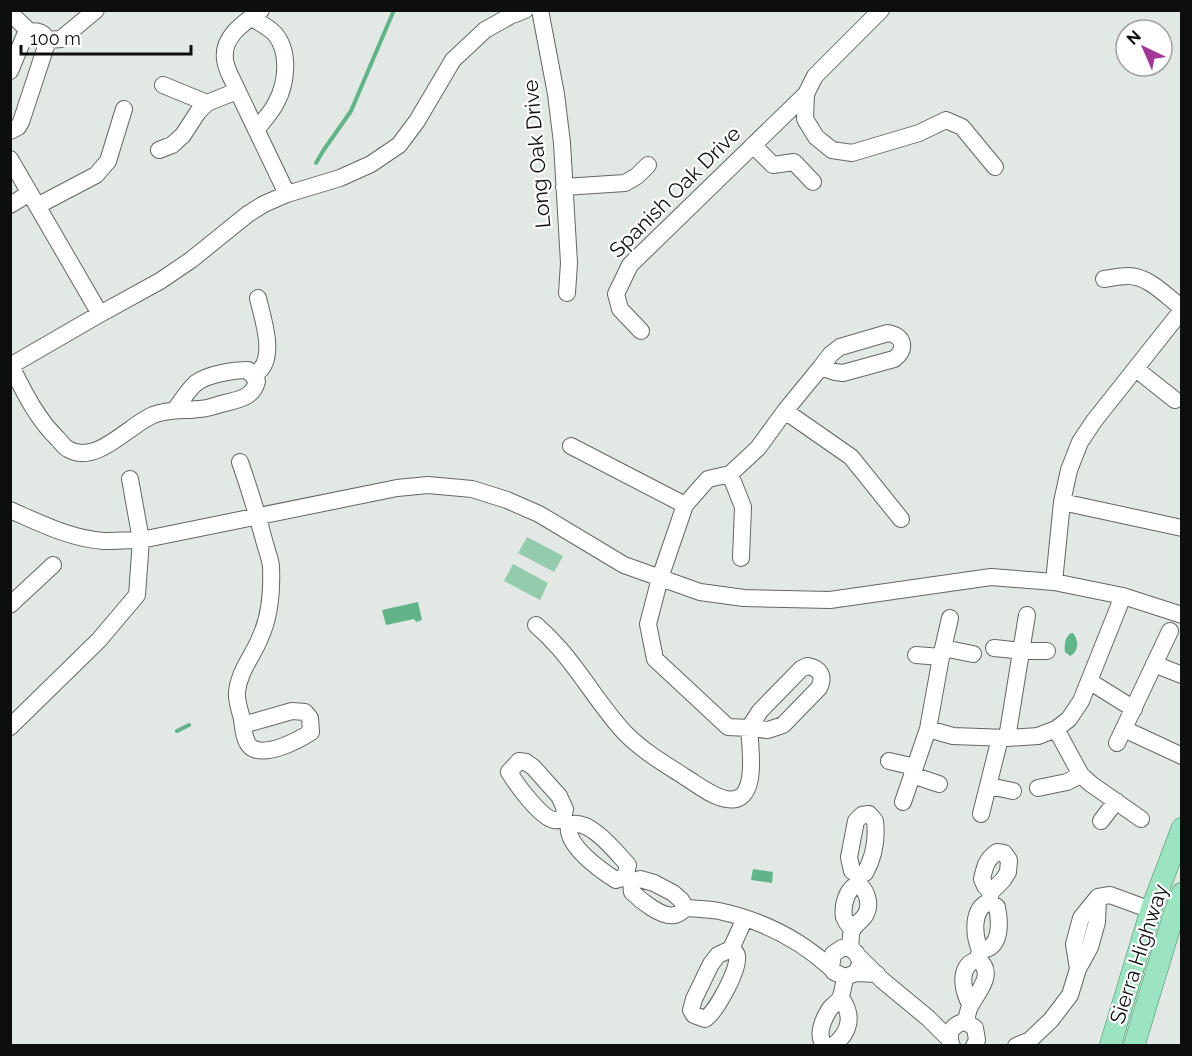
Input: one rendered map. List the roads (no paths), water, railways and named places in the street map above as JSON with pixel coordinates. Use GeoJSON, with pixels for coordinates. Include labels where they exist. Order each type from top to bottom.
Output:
{"type":"FeatureCollection","features":[{"type":"Feature","properties":{"kind":"main road","name":"Sierra Highway"},"geometry":{"type":"LineString","coordinates":[[1110,1046],[1151,910],[1182,828]]}},
{"type":"Feature","properties":{"kind":"main road","name":"Sierra Highway"},"geometry":{"type":"LineString","coordinates":[[1134,1046],[1182,894]]}},
{"type":"Feature","properties":{"kind":"street"},"geometry":{"type":"LineString","coordinates":[[48,40],[61,39],[96,10]]}},
{"type":"Feature","properties":{"kind":"street"},"geometry":{"type":"LineString","coordinates":[[175,410],[197,382],[237,370],[248,370],[257,381],[251,393],[243,398],[200,410],[175,410],[152,416],[100,449],[84,453],[68,449],[49,430],[30,402],[11,366],[160,281],[264,204],[287,194],[340,178],[370,164],[399,145],[417,121],[453,60],[484,30],[525,10]]}},
{"type":"Feature","properties":{"kind":"street","name":"Long Oak Drive"},"geometry":{"type":"LineString","coordinates":[[540,10],[556,94],[562,143],[569,263],[567,293]]}},
{"type":"Feature","properties":{"kind":"street","name":"Spanish Oak Drive"},"geometry":{"type":"LineString","coordinates":[[641,331],[621,309],[616,294],[630,265],[806,94],[815,76],[881,10]]}},
{"type":"Feature","properties":{"kind":"street"},"geometry":{"type":"LineString","coordinates":[[10,13],[30,32]]}},
{"type":"Feature","properties":{"kind":"street"},"geometry":{"type":"LineString","coordinates":[[256,130],[276,104],[285,76],[285,61],[277,36],[256,14],[233,33],[226,45],[224,58],[237,91],[287,194]]}},
{"type":"Feature","properties":{"kind":"street"},"geometry":{"type":"LineString","coordinates":[[10,71],[25,35],[30,32],[41,32],[48,40]]}},
{"type":"Feature","properties":{"kind":"street"},"geometry":{"type":"LineString","coordinates":[[10,131],[18,127],[21,122],[48,40]]}},
{"type":"Feature","properties":{"kind":"street"},"geometry":{"type":"LineString","coordinates":[[163,85],[207,103]]}},
{"type":"Feature","properties":{"kind":"street"},"geometry":{"type":"LineString","coordinates":[[159,150],[172,145],[183,135],[207,103],[237,91]]}},
{"type":"Feature","properties":{"kind":"street"},"geometry":{"type":"LineString","coordinates":[[806,94],[805,119],[816,136],[832,150],[852,153],[919,133],[946,120],[962,127],[995,167]]}},
{"type":"Feature","properties":{"kind":"street"},"geometry":{"type":"LineString","coordinates":[[10,205],[33,199],[96,175],[108,161],[124,109]]}},
{"type":"Feature","properties":{"kind":"street"},"geometry":{"type":"LineString","coordinates":[[753,145],[773,165],[794,162],[813,182]]}},
{"type":"Feature","properties":{"kind":"street"},"geometry":{"type":"LineString","coordinates":[[10,159],[100,314]]}},
{"type":"Feature","properties":{"kind":"street"},"geometry":{"type":"LineString","coordinates":[[564,187],[625,183],[637,176],[648,165]]}},
{"type":"Feature","properties":{"kind":"street"},"geometry":{"type":"LineString","coordinates":[[1054,582],[1062,502],[1069,470],[1080,442],[1182,309],[1152,284],[1140,278],[1128,276],[1104,279]]}},
{"type":"Feature","properties":{"kind":"street"},"geometry":{"type":"LineString","coordinates":[[253,375],[262,368],[268,344],[258,298]]}},
{"type":"Feature","properties":{"kind":"street"},"geometry":{"type":"LineString","coordinates":[[536,625],[559,647],[626,734],[648,754],[712,794],[735,800],[744,793],[750,782],[752,763],[749,728],[728,727],[655,659],[648,624],[660,578],[685,505],[708,480],[730,474],[758,448],[821,368]]}},
{"type":"Feature","properties":{"kind":"street"},"geometry":{"type":"LineString","coordinates":[[1136,369],[1175,400]]}},
{"type":"Feature","properties":{"kind":"street"},"geometry":{"type":"LineString","coordinates":[[785,411],[850,458],[901,519]]}},
{"type":"Feature","properties":{"kind":"street"},"geometry":{"type":"LineString","coordinates":[[571,446],[685,505]]}},
{"type":"Feature","properties":{"kind":"street"},"geometry":{"type":"LineString","coordinates":[[240,462],[271,565],[267,620],[260,639],[244,667],[236,694],[243,725]]}},
{"type":"Feature","properties":{"kind":"street"},"geometry":{"type":"LineString","coordinates":[[730,474],[743,507],[741,558]]}},
{"type":"Feature","properties":{"kind":"street"},"geometry":{"type":"LineString","coordinates":[[12,722],[99,640],[137,595],[141,540],[130,479]]}},
{"type":"Feature","properties":{"kind":"street"},"geometry":{"type":"LineString","coordinates":[[10,510],[75,536],[103,541],[141,540],[397,488],[428,485],[472,489],[507,500],[539,514],[624,565],[700,592],[744,598],[800,600],[830,587],[863,594],[991,578],[1054,582],[1123,596],[1182,615]]}},
{"type":"Feature","properties":{"kind":"street"},"geometry":{"type":"LineString","coordinates":[[1062,502],[1182,528]]}},
{"type":"Feature","properties":{"kind":"street"},"geometry":{"type":"LineString","coordinates":[[10,605],[53,564]]}},
{"type":"Feature","properties":{"kind":"street"},"geometry":{"type":"LineString","coordinates":[[928,729],[953,736],[1004,738],[1038,736],[1056,729],[1069,719],[1081,701],[1123,596]]}},
{"type":"Feature","properties":{"kind":"street"},"geometry":{"type":"LineString","coordinates":[[981,814],[1004,738],[1027,615]]}},
{"type":"Feature","properties":{"kind":"street"},"geometry":{"type":"LineString","coordinates":[[903,802],[928,729],[950,618]]}},
{"type":"Feature","properties":{"kind":"street"},"geometry":{"type":"LineString","coordinates":[[1170,631],[1121,736],[1182,756]]}},
{"type":"Feature","properties":{"kind":"street"},"geometry":{"type":"LineString","coordinates":[[994,648],[1047,651]]}},
{"type":"Feature","properties":{"kind":"street"},"geometry":{"type":"LineString","coordinates":[[916,655],[942,652],[973,654]]}},
{"type":"Feature","properties":{"kind":"street"},"geometry":{"type":"LineString","coordinates":[[1154,664],[1182,675]]}},
{"type":"Feature","properties":{"kind":"street"},"geometry":{"type":"LineString","coordinates":[[1089,681],[1134,709]]}},
{"type":"Feature","properties":{"kind":"street"},"geometry":{"type":"LineString","coordinates":[[1056,729],[1081,775],[1141,819]]}},
{"type":"Feature","properties":{"kind":"street"},"geometry":{"type":"LineString","coordinates":[[889,761],[939,784]]}},
{"type":"Feature","properties":{"kind":"street"},"geometry":{"type":"LineString","coordinates":[[1038,788],[1067,783],[1081,775]]}},
{"type":"Feature","properties":{"kind":"street"},"geometry":{"type":"LineString","coordinates":[[988,786],[1012,791]]}},
{"type":"Feature","properties":{"kind":"street"},"geometry":{"type":"LineString","coordinates":[[1101,821],[1116,801]]}},
{"type":"Feature","properties":{"kind":"street"},"geometry":{"type":"LineString","coordinates":[[686,908],[673,893],[654,883],[640,879],[628,879],[616,880],[606,873],[572,842],[567,832],[566,822],[581,824],[594,831],[628,865],[628,879],[632,892],[651,907],[668,915],[676,915],[686,908],[716,910],[745,918],[787,936],[826,959],[834,972],[853,964]]}},
{"type":"Feature","properties":{"kind":"street"},"geometry":{"type":"LineString","coordinates":[[825,1046],[820,1036],[822,1027],[828,1011],[841,998],[853,964],[852,929],[846,920],[844,910],[848,890],[859,879],[866,891],[867,912],[852,929]]}},
{"type":"Feature","properties":{"kind":"street"},"geometry":{"type":"LineString","coordinates":[[1016,1046],[1030,1040],[1051,1020],[1070,995],[1078,969],[1090,947],[1097,922],[1098,897],[1110,895],[1151,910]]}},
{"type":"Feature","properties":{"kind":"street"},"geometry":{"type":"LineString","coordinates":[[962,1035],[970,1004],[978,994],[986,972],[979,955],[974,930],[977,916],[990,897],[997,907],[999,932],[994,945],[979,955]]}},
{"type":"Feature","properties":{"kind":"street"},"geometry":{"type":"LineString","coordinates":[[732,949],[745,918]]}},
{"type":"Feature","properties":{"kind":"street"},"geometry":{"type":"LineString","coordinates":[[826,959],[842,948],[853,964],[877,974],[928,1018],[990,1046]]}},
{"type":"Feature","properties":{"kind":"street"},"geometry":{"type":"LineString","coordinates":[[833,1046],[845,1033],[848,1023],[849,1014],[841,998]]}},
{"type":"Feature","properties":{"kind":"waterway"},"geometry":{"type":"LineString","coordinates":[[316,163],[351,111],[394,10]]}},
{"type":"Feature","properties":{"kind":"waterway"},"geometry":{"type":"LineString","coordinates":[[177,731],[189,725]]}}]}
